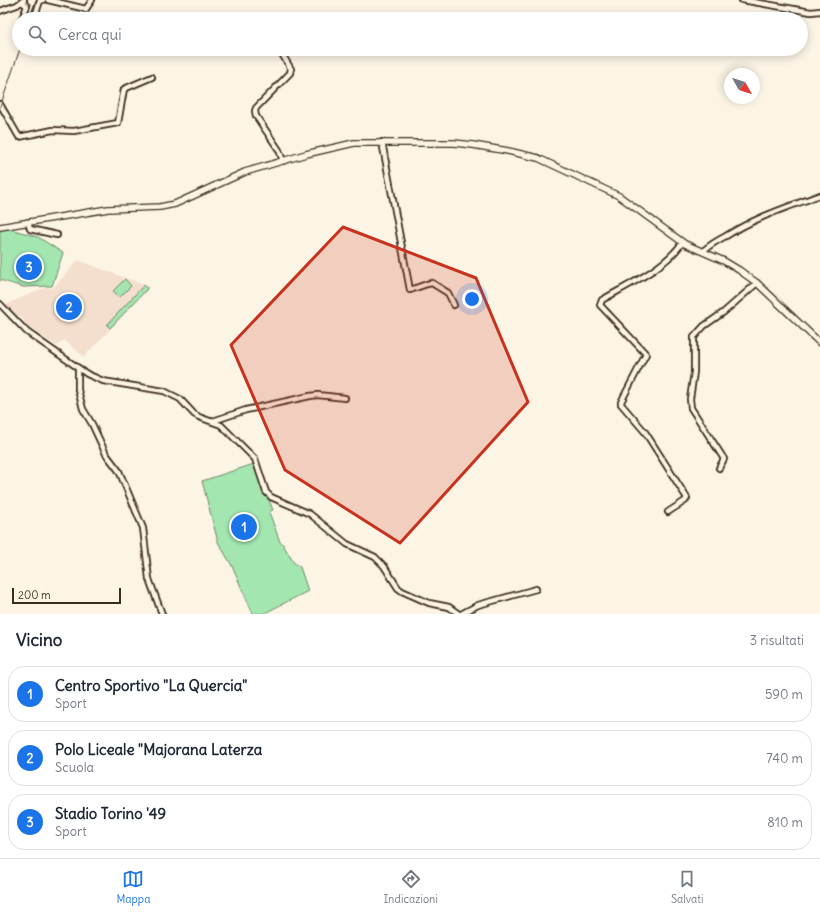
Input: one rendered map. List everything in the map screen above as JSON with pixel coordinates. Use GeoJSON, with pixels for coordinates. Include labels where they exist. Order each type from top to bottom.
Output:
{"type":"FeatureCollection","features":[{"type":"Feature","properties":{"kind":"main road"},"geometry":{"type":"LineString","coordinates":[[0,227],[108,210],[160,207],[175,204],[245,172],[354,143],[454,143],[493,148],[538,158],[619,196],[682,243],[704,251],[739,270],[757,283],[820,343]]}},
{"type":"Feature","properties":{"kind":"street"},"geometry":{"type":"LineString","coordinates":[[36,12],[40,1],[43,0]]}},
{"type":"Feature","properties":{"kind":"street"},"geometry":{"type":"LineString","coordinates":[[48,0],[86,9],[92,0]]}},
{"type":"Feature","properties":{"kind":"street"},"geometry":{"type":"LineString","coordinates":[[742,0],[811,12],[820,11]]}},
{"type":"Feature","properties":{"kind":"street"},"geometry":{"type":"LineString","coordinates":[[0,11],[22,1],[27,6],[25,12]]}},
{"type":"Feature","properties":{"kind":"street"},"geometry":{"type":"LineString","coordinates":[[283,56],[291,69],[290,73],[256,108],[255,111],[256,116],[279,150],[283,161]]}},
{"type":"Feature","properties":{"kind":"street"},"geometry":{"type":"LineString","coordinates":[[0,104],[18,137],[53,130],[74,131],[106,126],[118,123],[124,88],[152,77]]}},
{"type":"Feature","properties":{"kind":"street"},"geometry":{"type":"LineString","coordinates":[[382,142],[410,290],[432,283],[448,293],[454,305]]}},
{"type":"Feature","properties":{"kind":"street"},"geometry":{"type":"LineString","coordinates":[[704,251],[735,230],[763,216],[820,195]]}},
{"type":"Feature","properties":{"kind":"street"},"geometry":{"type":"LineString","coordinates":[[28,222],[30,228],[57,235]]}},
{"type":"Feature","properties":{"kind":"street"},"geometry":{"type":"LineString","coordinates":[[668,512],[685,501],[687,498],[645,432],[621,404],[646,354],[600,305],[602,300],[642,276],[669,257],[682,243]]}},
{"type":"Feature","properties":{"kind":"street"},"geometry":{"type":"LineString","coordinates":[[719,468],[724,459],[691,408],[690,399],[694,372],[693,341],[699,329],[724,312],[757,283]]}},
{"type":"Feature","properties":{"kind":"street"},"geometry":{"type":"LineString","coordinates":[[0,304],[27,332],[87,374],[103,381],[164,391],[180,399],[196,416],[224,427],[255,459],[266,492],[271,497],[310,514],[347,544],[376,557],[384,566],[398,588],[402,591],[429,603],[447,606],[460,614],[478,605],[536,589]]}},
{"type":"Feature","properties":{"kind":"street"},"geometry":{"type":"LineString","coordinates":[[78,368],[78,390],[83,409],[106,454],[119,471],[143,528],[149,579],[162,614]]}},
{"type":"Feature","properties":{"kind":"street"},"geometry":{"type":"LineString","coordinates":[[212,421],[246,410],[310,396],[318,395],[346,398]]}},
{"type":"Feature","properties":{"kind":"highlighted area"},"geometry":{"type":"Polygon","coordinates":[[[343,227],[476,278],[528,402],[400,543],[285,470],[231,345],[343,227]]]}},
{"type":"Feature","properties":{"kind":"shaded area"},"geometry":{"type":"Polygon","coordinates":[[[78,260],[150,287],[84,357],[64,340],[57,346],[23,324],[24,320],[21,317],[17,317],[5,305],[44,288],[53,288],[78,260]]]}},
{"type":"Feature","properties":{"kind":"green space"},"geometry":{"type":"Polygon","coordinates":[[[7,228],[38,237],[63,253],[52,286],[23,287],[0,280],[0,229],[7,228]]]}},
{"type":"Feature","properties":{"kind":"green space"},"geometry":{"type":"Polygon","coordinates":[[[125,279],[131,286],[120,297],[113,291],[125,279]]]}},
{"type":"Feature","properties":{"kind":"green space"},"geometry":{"type":"Polygon","coordinates":[[[144,285],[147,289],[110,328],[107,325],[144,285]]]}},
{"type":"Feature","properties":{"kind":"green space"},"geometry":{"type":"Polygon","coordinates":[[[254,464],[273,510],[269,512],[280,542],[294,563],[300,567],[308,591],[263,614],[253,614],[231,564],[218,542],[202,481],[254,464]]]}},
{"type":"Feature","properties":{"kind":"railway"},"geometry":{"type":"LineString","coordinates":[[32,12],[36,0]]}},
{"type":"Feature","properties":{"kind":"railway"},"geometry":{"type":"LineString","coordinates":[[0,107],[18,56]]}},
{"type":"Feature","properties":{"kind":"place","name":"Stadio Torino '49"},"geometry":{"type":"Point","coordinates":[29,267]}},
{"type":"Feature","properties":{"kind":"place","name":"Polo Liceale \"Majorana Laterza"},"geometry":{"type":"Point","coordinates":[69,307]}},
{"type":"Feature","properties":{"kind":"place","name":"Centro Sportivo \"La Quercia\""},"geometry":{"type":"Point","coordinates":[244,527]}}]}
